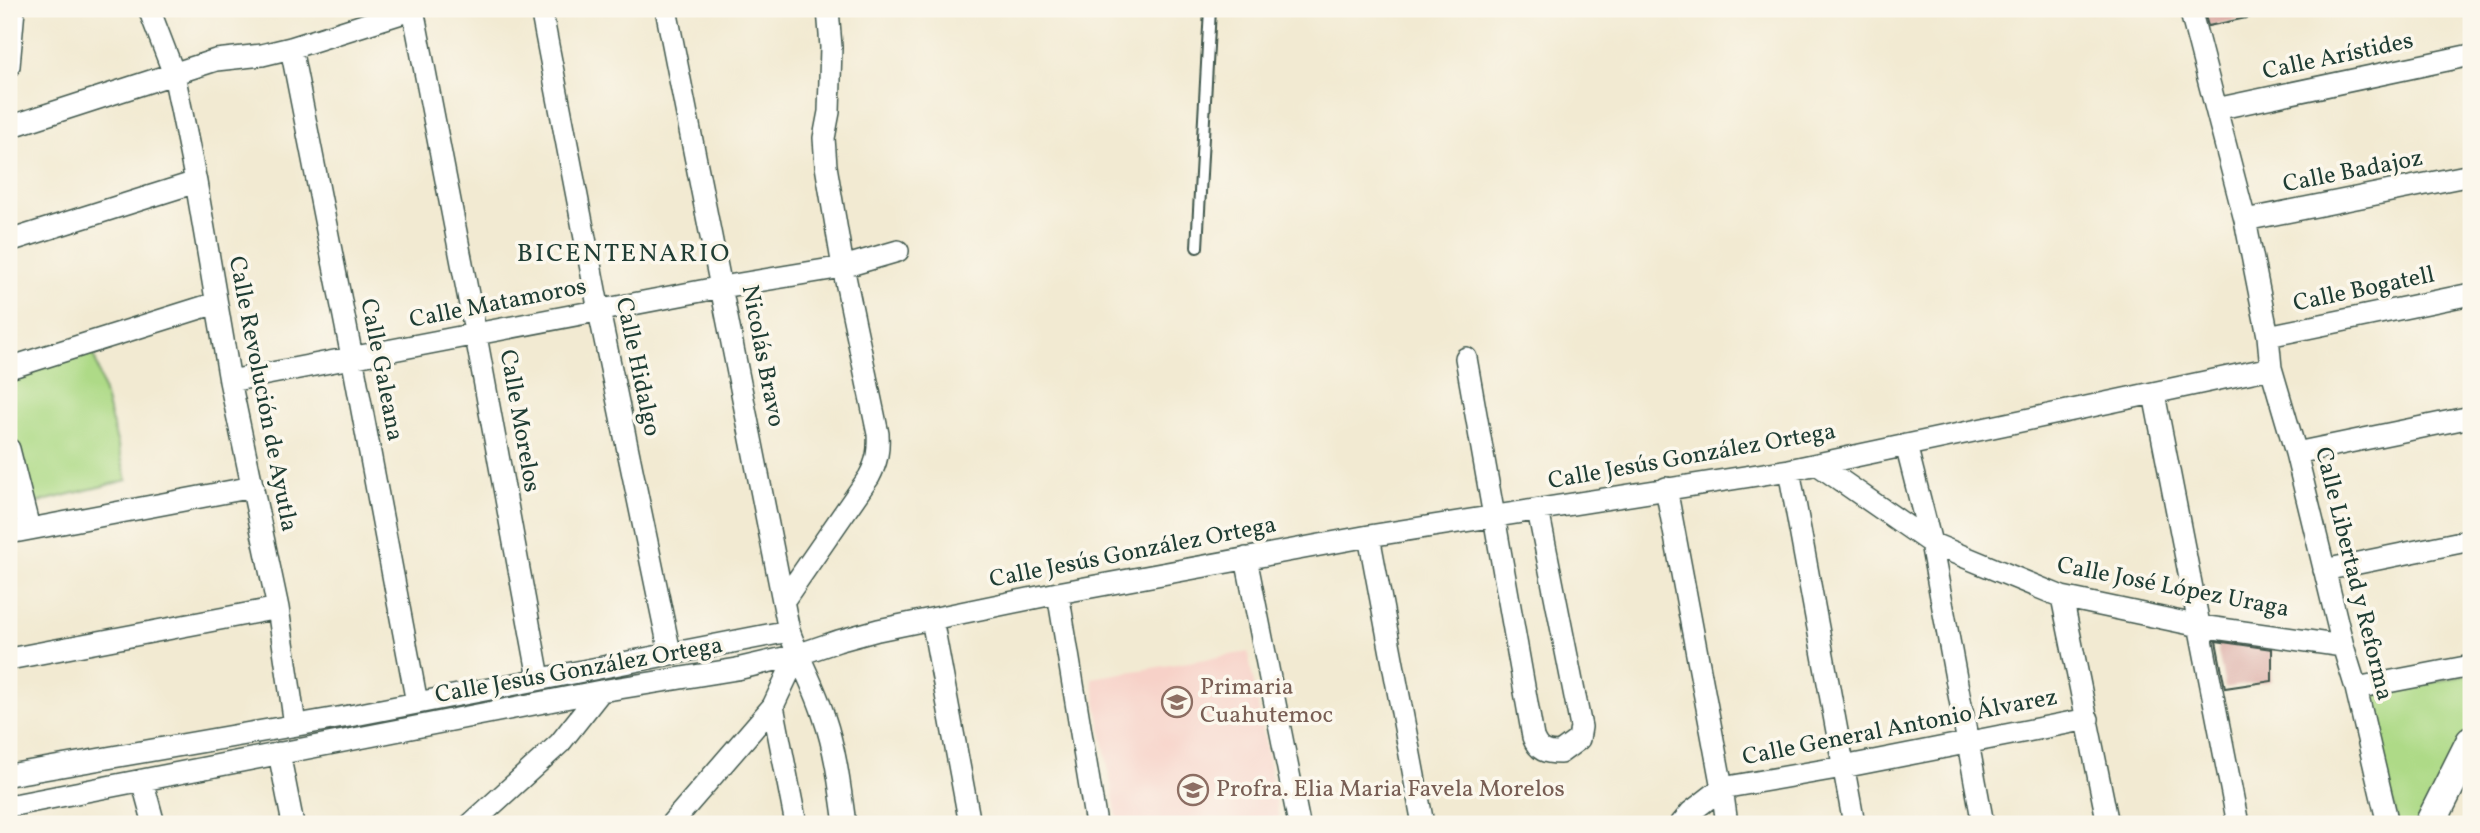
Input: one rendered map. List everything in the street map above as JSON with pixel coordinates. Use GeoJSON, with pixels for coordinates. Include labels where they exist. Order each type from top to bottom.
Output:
{"type":"FeatureCollection","features":[{"type":"Feature","properties":{"kind":"main road"},"geometry":{"type":"LineString","coordinates":[[2430,824],[2461,784],[2471,742]]}},
{"type":"Feature","properties":{"kind":"street"},"geometry":{"type":"LineString","coordinates":[[9,66],[14,9]]}},
{"type":"Feature","properties":{"kind":"street","name":"Calle Revolución de Ayutla"},"geometry":{"type":"LineString","coordinates":[[149,9],[174,74],[196,182],[230,381],[278,608],[295,724]]}},
{"type":"Feature","properties":{"kind":"street"},"geometry":{"type":"LineString","coordinates":[[9,127],[216,60],[262,55],[291,48],[413,9]]}},
{"type":"Feature","properties":{"kind":"street","name":"Calle Morelos"},"geometry":{"type":"LineString","coordinates":[[413,9],[538,678]]}},
{"type":"Feature","properties":{"kind":"street","name":"Calle Hidalgo"},"geometry":{"type":"LineString","coordinates":[[541,9],[599,312],[670,653]]}},
{"type":"Feature","properties":{"kind":"street","name":"Nicolás Bravo"},"geometry":{"type":"LineString","coordinates":[[666,9],[789,631],[825,717],[834,752],[845,824]]}},
{"type":"Feature","properties":{"kind":"street"},"geometry":{"type":"LineString","coordinates":[[784,600],[869,477],[879,450],[826,166],[824,138],[829,113],[831,47],[828,9]]}},
{"type":"Feature","properties":{"kind":"street","name":"Calle Libertad y Reforma"},"geometry":{"type":"LineString","coordinates":[[2190,9],[2245,220],[2268,336],[2271,368],[2296,453],[2388,824]]}},
{"type":"Feature","properties":{"kind":"street","name":"Calle Galeana"},"geometry":{"type":"LineString","coordinates":[[291,48],[417,703]]}},
{"type":"Feature","properties":{"kind":"street","name":"Calle Arístides"},"geometry":{"type":"LineString","coordinates":[[2217,109],[2471,55]]}},
{"type":"Feature","properties":{"kind":"street","name":"Calle Badajoz"},"geometry":{"type":"LineString","coordinates":[[2245,220],[2471,175]]}},
{"type":"Feature","properties":{"kind":"street"},"geometry":{"type":"LineString","coordinates":[[9,240],[196,182]]}},
{"type":"Feature","properties":{"kind":"street","name":"Calle Matamoros"},"geometry":{"type":"LineString","coordinates":[[230,381],[722,287],[844,267],[898,251]]}},
{"type":"Feature","properties":{"kind":"street","name":"Calle Bogatell"},"geometry":{"type":"LineString","coordinates":[[2268,336],[2471,294]]}},
{"type":"Feature","properties":{"kind":"street"},"geometry":{"type":"LineString","coordinates":[[9,368],[216,303]]}},
{"type":"Feature","properties":{"kind":"street"},"geometry":{"type":"LineString","coordinates":[[1466,358],[1532,737],[1536,746],[1546,753],[1560,754],[1579,739],[1581,727],[1538,510]]}},
{"type":"Feature","properties":{"kind":"street","name":"Calle Jesús González Ortega"},"geometry":{"type":"LineString","coordinates":[[12,812],[142,780],[601,691],[737,669],[797,655],[865,633],[1058,593],[1369,536],[1789,470],[2271,368]]}},
{"type":"Feature","properties":{"kind":"street"},"geometry":{"type":"LineString","coordinates":[[2154,394],[2238,824]]}},
{"type":"Feature","properties":{"kind":"street"},"geometry":{"type":"LineString","coordinates":[[2296,453],[2471,417]]}},
{"type":"Feature","properties":{"kind":"street"},"geometry":{"type":"LineString","coordinates":[[1906,445],[1931,543],[1983,824]]}},
{"type":"Feature","properties":{"kind":"street"},"geometry":{"type":"LineString","coordinates":[[9,449],[19,531],[253,487]]}},
{"type":"Feature","properties":{"kind":"street","name":"Calle José López Uraga"},"geometry":{"type":"LineString","coordinates":[[1816,464],[1931,543],[2062,597],[2200,625],[2343,646]]}},
{"type":"Feature","properties":{"kind":"street"},"geometry":{"type":"LineString","coordinates":[[1789,470],[1854,824]]}},
{"type":"Feature","properties":{"kind":"street"},"geometry":{"type":"LineString","coordinates":[[1666,488],[1727,824]]}},
{"type":"Feature","properties":{"kind":"street"},"geometry":{"type":"LineString","coordinates":[[1369,536],[1423,824]]}},
{"type":"Feature","properties":{"kind":"street"},"geometry":{"type":"LineString","coordinates":[[2324,570],[2471,540]]}},
{"type":"Feature","properties":{"kind":"street"},"geometry":{"type":"LineString","coordinates":[[1246,558],[1298,824]]}},
{"type":"Feature","properties":{"kind":"street"},"geometry":{"type":"LineString","coordinates":[[1058,593],[1096,824]]}},
{"type":"Feature","properties":{"kind":"street"},"geometry":{"type":"LineString","coordinates":[[2062,597],[2108,824]]}},
{"type":"Feature","properties":{"kind":"street"},"geometry":{"type":"LineString","coordinates":[[9,659],[278,608]]}},
{"type":"Feature","properties":{"kind":"street"},"geometry":{"type":"LineString","coordinates":[[932,619],[970,824]]}},
{"type":"Feature","properties":{"kind":"street","name":"Calle Jesús González Ortega"},"geometry":{"type":"LineString","coordinates":[[9,775],[417,703],[789,631]]}},
{"type":"Feature","properties":{"kind":"street"},"geometry":{"type":"LineString","coordinates":[[671,824],[773,706],[797,655]]}},
{"type":"Feature","properties":{"kind":"street"},"geometry":{"type":"LineString","coordinates":[[2356,688],[2471,666]]}},
{"type":"Feature","properties":{"kind":"street"},"geometry":{"type":"LineString","coordinates":[[471,824],[560,743],[601,691]]}},
{"type":"Feature","properties":{"kind":"street"},"geometry":{"type":"LineString","coordinates":[[773,706],[796,824]]}},
{"type":"Feature","properties":{"kind":"street","name":"Calle General Antonio Álvarez"},"geometry":{"type":"LineString","coordinates":[[1722,788],[2088,719]]}},
{"type":"Feature","properties":{"kind":"street"},"geometry":{"type":"LineString","coordinates":[[279,753],[293,824]]}},
{"type":"Feature","properties":{"kind":"street"},"geometry":{"type":"LineString","coordinates":[[142,780],[153,824]]}},
{"type":"Feature","properties":{"kind":"street"},"geometry":{"type":"LineString","coordinates":[[1681,824],[1691,812],[1722,788]]}},
{"type":"Feature","properties":{"kind":"lane"},"geometry":{"type":"LineString","coordinates":[[1197,247],[1210,9]]}},
{"type":"Feature","properties":{"kind":"shaded area"},"geometry":{"type":"Polygon","coordinates":[[[1248,652],[1280,824],[1118,824],[1092,678],[1248,652]]]}},
{"type":"Feature","properties":{"kind":"green space"},"geometry":{"type":"Polygon","coordinates":[[[93,350],[127,480],[31,504],[9,418],[9,372],[93,350]]]}},
{"type":"Feature","properties":{"kind":"green space"},"geometry":{"type":"Polygon","coordinates":[[[2471,674],[2471,723],[2420,824],[2398,824],[2366,696],[2471,674]]]}},
{"type":"Feature","properties":{"kind":"building"},"geometry":{"type":"Polygon","coordinates":[[[2203,9],[2255,9],[2256,16],[2208,26],[2203,9]]]}},
{"type":"Feature","properties":{"kind":"building"},"geometry":{"type":"Polygon","coordinates":[[[2216,641],[2272,649],[2272,681],[2225,688],[2216,641]]]}},
{"type":"Feature","properties":{"kind":"place","name":"Primaria Cuahutemoc"},"geometry":{"type":"Point","coordinates":[1177,702]}},
{"type":"Feature","properties":{"kind":"place","name":"Profra. Elia Maria Favela Morelos"},"geometry":{"type":"Point","coordinates":[1193,790]}},
{"type":"Feature","properties":{"kind":"district","name":"BICENTENARIO"},"geometry":{"type":"Point","coordinates":[624,254]}}]}
